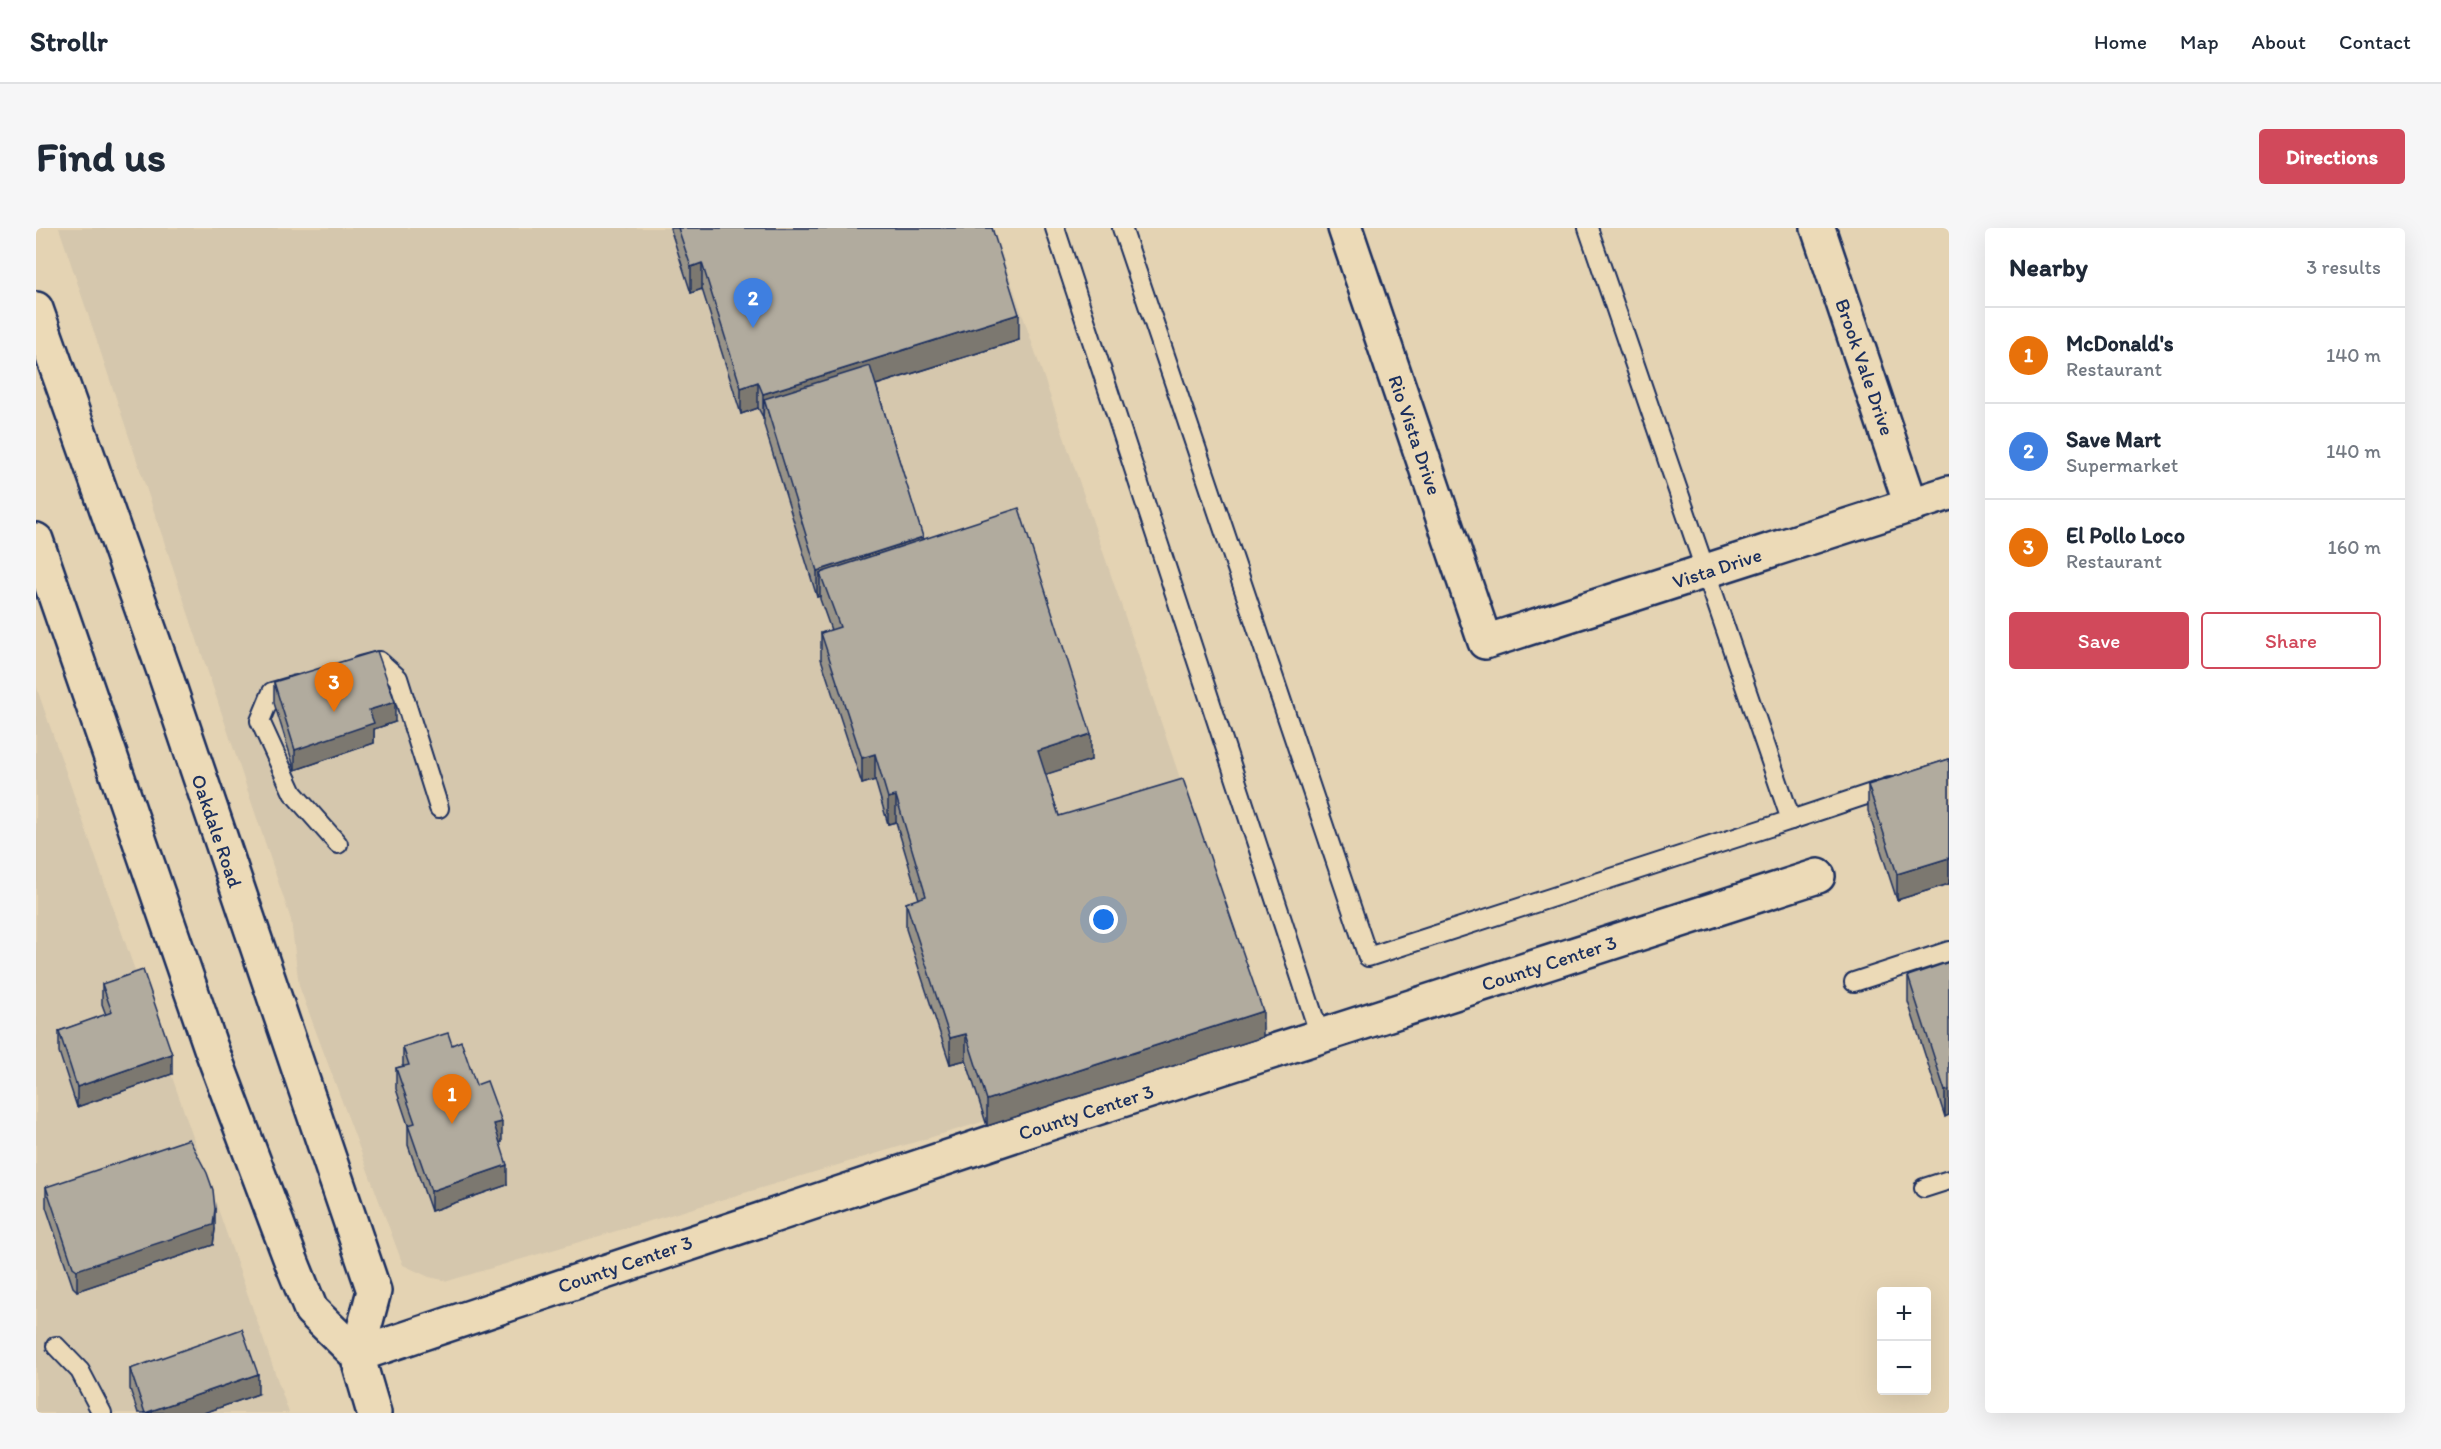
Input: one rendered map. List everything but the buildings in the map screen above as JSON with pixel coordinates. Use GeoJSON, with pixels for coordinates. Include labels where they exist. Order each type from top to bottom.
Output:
{"type":"FeatureCollection","features":[{"type":"Feature","properties":{"kind":"street","name":"Rio Vista Drive"},"geometry":{"type":"LineString","coordinates":[[1345,228],[1485,642]]}},
{"type":"Feature","properties":{"kind":"street","name":"Brook Vale Drive"},"geometry":{"type":"LineString","coordinates":[[1818,228],[1911,505]]}},
{"type":"Feature","properties":{"kind":"street","name":"Oakdale Road"},"geometry":{"type":"LineString","coordinates":[[36,309],[165,674],[374,1291],[357,1355]]}},
{"type":"Feature","properties":{"kind":"street","name":"Vista Drive"},"geometry":{"type":"LineString","coordinates":[[1485,642],[1949,493]]}},
{"type":"Feature","properties":{"kind":"street"},"geometry":{"type":"LineString","coordinates":[[36,540],[211,1048],[292,1263],[311,1310],[357,1355],[374,1413]]}},
{"type":"Feature","properties":{"kind":"street","name":"County Center 3"},"geometry":{"type":"LineString","coordinates":[[357,1355],[666,1250],[1818,876]]}},
{"type":"Feature","properties":{"kind":"lane"},"geometry":{"type":"LineString","coordinates":[[1055,228],[1320,1036]]}},
{"type":"Feature","properties":{"kind":"lane"},"geometry":{"type":"LineString","coordinates":[[1122,228],[1368,957],[1904,782]]}},
{"type":"Feature","properties":{"kind":"lane"},"geometry":{"type":"LineString","coordinates":[[1588,228],[1791,820]]}},
{"type":"Feature","properties":{"kind":"lane"},"geometry":{"type":"LineString","coordinates":[[347,670],[379,661],[398,678],[439,808]]}},
{"type":"Feature","properties":{"kind":"lane"},"geometry":{"type":"LineString","coordinates":[[315,679],[272,692],[260,721],[293,793],[338,844]]}},
{"type":"Feature","properties":{"kind":"lane"},"geometry":{"type":"LineString","coordinates":[[1854,982],[1949,951]]}},
{"type":"Feature","properties":{"kind":"lane"},"geometry":{"type":"LineString","coordinates":[[1924,1188],[1949,1180]]}},
{"type":"Feature","properties":{"kind":"lane"},"geometry":{"type":"LineString","coordinates":[[56,1346],[80,1371],[102,1413]]}},
{"type":"Feature","properties":{"kind":"shaded area"},"geometry":{"type":"Polygon","coordinates":[[[59,228],[993,228],[1268,1037],[448,1281],[429,1277],[403,1265],[299,986],[291,920],[59,228]]]}},
{"type":"Feature","properties":{"kind":"shaded area"},"geometry":{"type":"Polygon","coordinates":[[[36,686],[289,1413],[36,1413],[36,686]]]}},
{"type":"Feature","properties":{"kind":"place","name":"Save Mart"},"geometry":{"type":"Point","coordinates":[753,328]}},
{"type":"Feature","properties":{"kind":"place","name":"El Pollo Loco"},"geometry":{"type":"Point","coordinates":[334,712]}},
{"type":"Feature","properties":{"kind":"place","name":"McDonald's"},"geometry":{"type":"Point","coordinates":[452,1124]}}]}
